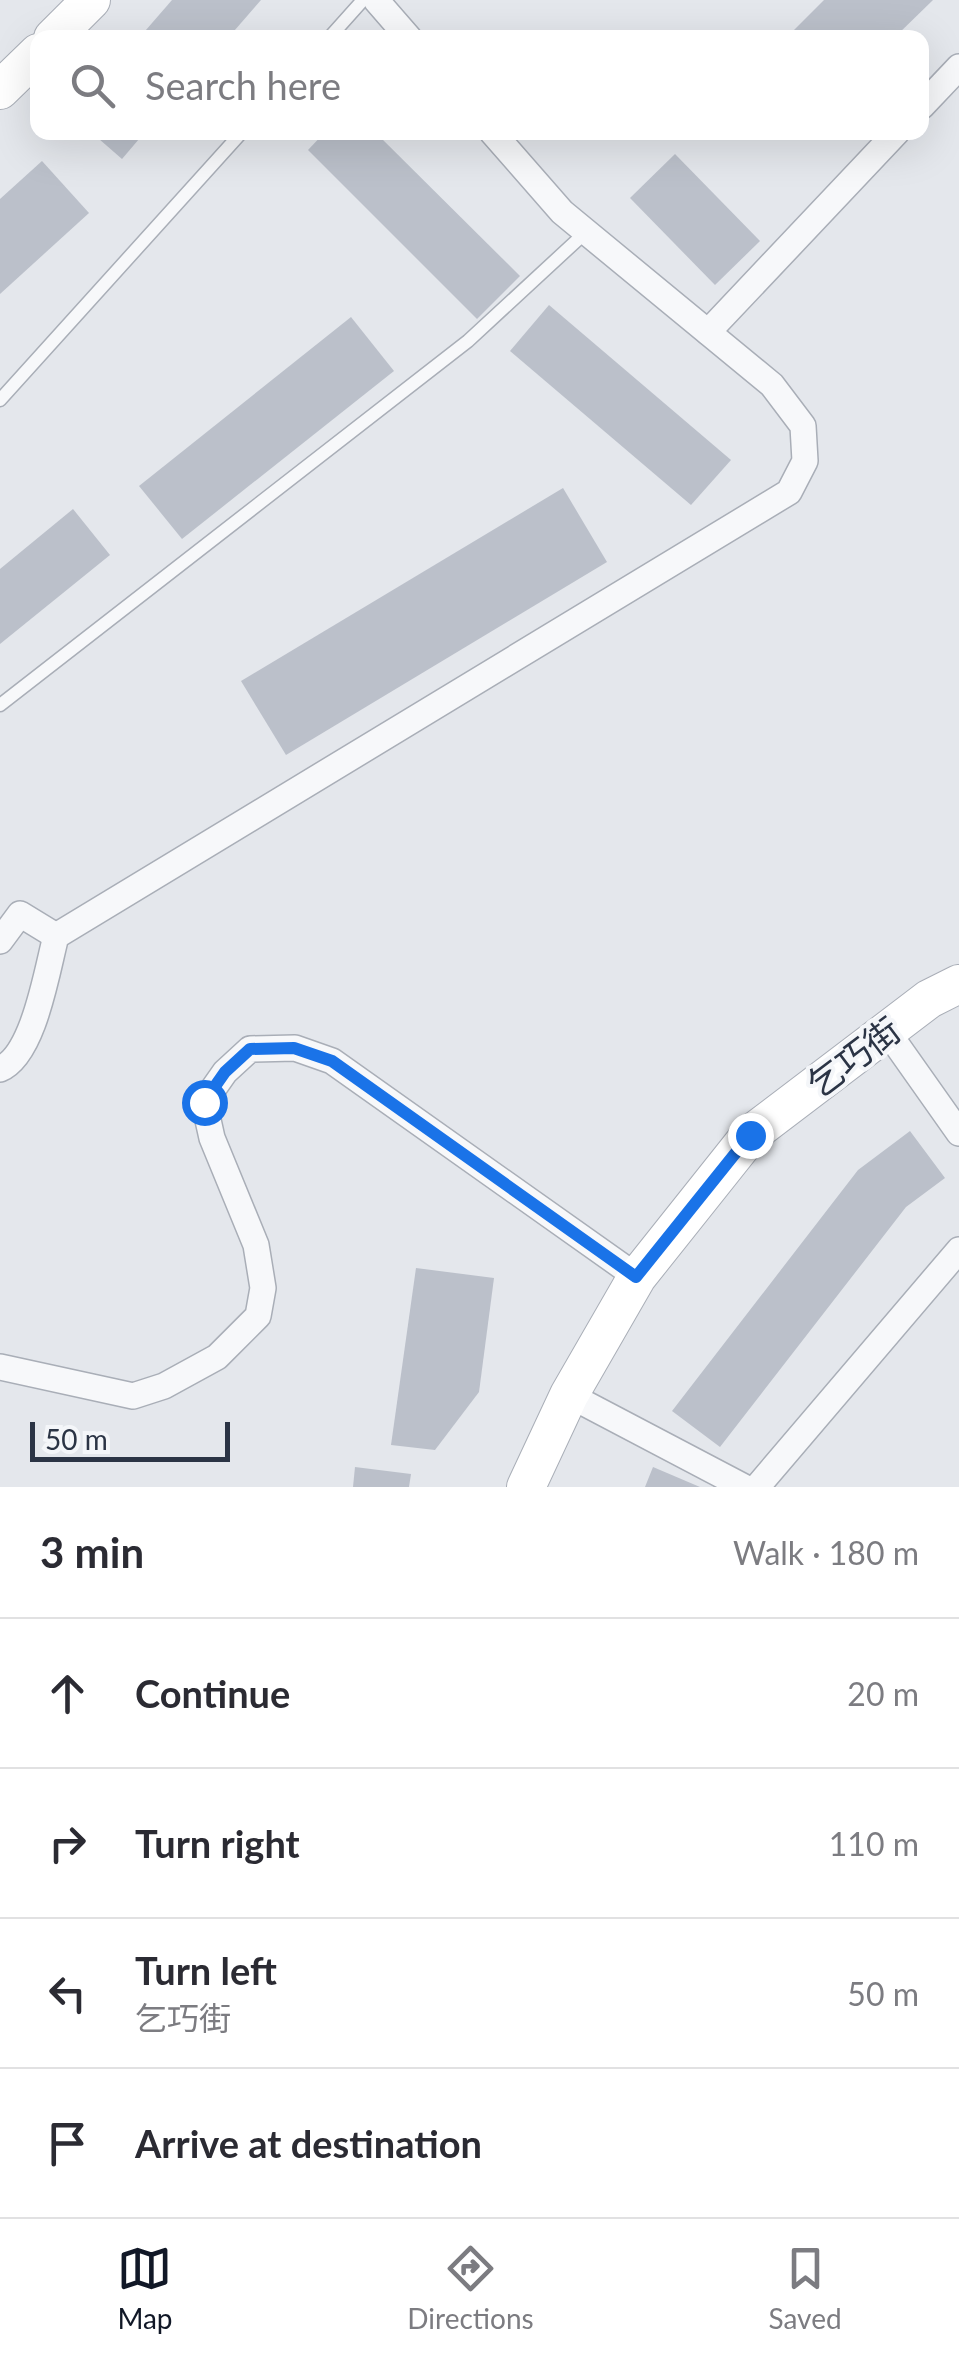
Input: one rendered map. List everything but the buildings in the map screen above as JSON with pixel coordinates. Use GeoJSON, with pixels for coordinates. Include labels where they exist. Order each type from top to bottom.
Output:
{"type":"FeatureCollection","features":[{"type":"Feature","properties":{"kind":"street"},"geometry":{"type":"LineString","coordinates":[[61,30],[91,0]]}},
{"type":"Feature","properties":{"kind":"street"},"geometry":{"type":"LineString","coordinates":[[376,0],[402,30]]}},
{"type":"Feature","properties":{"kind":"street"},"geometry":{"type":"LineString","coordinates":[[0,90],[30,61]]}},
{"type":"Feature","properties":{"kind":"street"},"geometry":{"type":"LineString","coordinates":[[929,99],[959,67]]}},
{"type":"Feature","properties":{"kind":"street"},"geometry":{"type":"LineString","coordinates":[[0,1070],[12,1064],[34,1021],[56,936],[789,492],[805,461],[804,426],[772,384],[562,212],[499,140]]}},
{"type":"Feature","properties":{"kind":"street"},"geometry":{"type":"LineString","coordinates":[[708,332],[889,140]]}},
{"type":"Feature","properties":{"kind":"street"},"geometry":{"type":"LineString","coordinates":[[0,941],[20,914],[56,936]]}},
{"type":"Feature","properties":{"kind":"street","name":"乞巧街"},"geometry":{"type":"LineString","coordinates":[[526,1487],[569,1395],[636,1277],[750,1135],[929,999],[959,984]]}},
{"type":"Feature","properties":{"kind":"street"},"geometry":{"type":"LineString","coordinates":[[886,1031],[959,1133]]}},
{"type":"Feature","properties":{"kind":"street"},"geometry":{"type":"LineString","coordinates":[[0,1366],[132,1396],[164,1386],[217,1357],[258,1316],[263,1288],[256,1245],[212,1138],[204,1102],[225,1072],[250,1049],[294,1048],[332,1061],[636,1277]]}},
{"type":"Feature","properties":{"kind":"street"},"geometry":{"type":"LineString","coordinates":[[756,1487],[959,1250]]}},
{"type":"Feature","properties":{"kind":"street"},"geometry":{"type":"LineString","coordinates":[[569,1395],[744,1487]]}},
{"type":"Feature","properties":{"kind":"lane"},"geometry":{"type":"LineString","coordinates":[[336,30],[363,0]]}},
{"type":"Feature","properties":{"kind":"lane"},"geometry":{"type":"LineString","coordinates":[[0,400],[235,140]]}},
{"type":"Feature","properties":{"kind":"lane"},"geometry":{"type":"LineString","coordinates":[[0,705],[468,341],[586,232]]}},
{"type":"Feature","properties":{"kind":"route"},"geometry":{"type":"LineString","coordinates":[[204,1102],[225,1072],[250,1049],[294,1048],[332,1061],[636,1277],[750,1135]]}}]}
